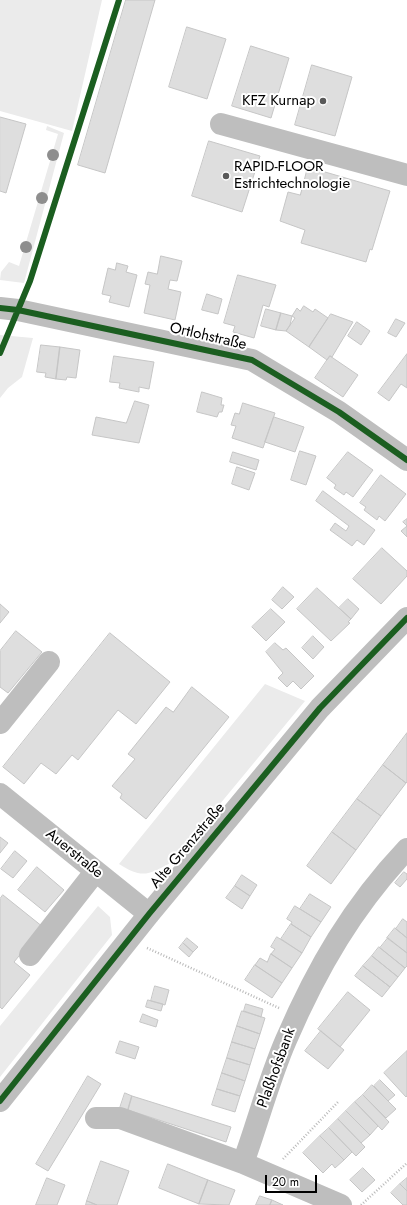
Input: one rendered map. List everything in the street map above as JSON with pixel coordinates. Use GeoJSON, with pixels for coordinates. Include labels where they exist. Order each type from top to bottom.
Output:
{"type":"FeatureCollection","features":[{"type":"Feature","properties":{"kind":"street"},"geometry":{"type":"LineString","coordinates":[[221,124],[407,175]]}},
{"type":"Feature","properties":{"kind":"street","name":"Ortlohstraße"},"geometry":{"type":"LineString","coordinates":[[0,308],[18,310],[135,334],[252,360],[339,412],[407,460]]}},
{"type":"Feature","properties":{"kind":"street","name":"Alte Grenzstraße"},"geometry":{"type":"LineString","coordinates":[[0,1101],[148,914],[320,708],[407,618]]}},
{"type":"Feature","properties":{"kind":"street"},"geometry":{"type":"LineString","coordinates":[[0,723],[49,662]]}},
{"type":"Feature","properties":{"kind":"street","name":"Auerstraße"},"geometry":{"type":"LineString","coordinates":[[0,794],[148,914]]}},
{"type":"Feature","properties":{"kind":"street","name":"Plaßhofsbank"},"geometry":{"type":"LineString","coordinates":[[244,1163],[286,1041],[309,989],[343,928],[379,879],[407,849]]}},
{"type":"Feature","properties":{"kind":"street"},"geometry":{"type":"LineString","coordinates":[[30,954],[95,872]]}},
{"type":"Feature","properties":{"kind":"street"},"geometry":{"type":"LineString","coordinates":[[96,1118],[120,1118],[244,1163],[341,1205]]}},
{"type":"Feature","properties":{"kind":"path"},"geometry":{"type":"LineString","coordinates":[[128,940],[297,1016]]}},
{"type":"Feature","properties":{"kind":"path"},"geometry":{"type":"LineString","coordinates":[[269,1174],[338,1102]]}},
{"type":"Feature","properties":{"kind":"path"},"geometry":{"type":"LineString","coordinates":[[361,1205],[407,1163]]}},
{"type":"Feature","properties":{"kind":"shaded area"},"geometry":{"type":"Polygon","coordinates":[[[0,0],[102,0],[72,131],[0,111],[0,0]]]}},
{"type":"Feature","properties":{"kind":"shaded area"},"geometry":{"type":"Polygon","coordinates":[[[47,126],[64,133],[24,283],[0,280],[1,272],[9,262],[19,266],[58,134],[46,130],[47,126]]]}},
{"type":"Feature","properties":{"kind":"shaded area"},"geometry":{"type":"Polygon","coordinates":[[[0,335],[33,338],[22,377],[8,388],[0,398],[0,335]]]}},
{"type":"Feature","properties":{"kind":"shaded area"},"geometry":{"type":"Polygon","coordinates":[[[265,684],[305,701],[172,862],[146,874],[134,872],[119,864],[265,684]]]}},
{"type":"Feature","properties":{"kind":"shaded area"},"geometry":{"type":"Polygon","coordinates":[[[98,906],[110,917],[112,935],[0,1077],[0,1026],[98,906]]]}},
{"type":"Feature","properties":{"kind":"building"},"geometry":{"type":"Polygon","coordinates":[[[126,0],[155,0],[105,173],[78,165],[126,0]]]}},
{"type":"Feature","properties":{"kind":"building"},"geometry":{"type":"Polygon","coordinates":[[[187,27],[226,39],[207,99],[169,87],[187,27]]]}},
{"type":"Feature","properties":{"kind":"building"},"geometry":{"type":"Polygon","coordinates":[[[251,46],[289,58],[271,118],[232,106],[251,46]]]}},
{"type":"Feature","properties":{"kind":"building","name":"KFZ Kurnap"},"geometry":{"type":"Polygon","coordinates":[[[312,65],[352,77],[335,136],[295,125],[312,65]]]}},
{"type":"Feature","properties":{"kind":"building"},"geometry":{"type":"Polygon","coordinates":[[[0,117],[26,124],[6,193],[0,191],[0,117]]]}},
{"type":"Feature","properties":{"kind":"building","name":"RAPID-FLOOR Estrichtechnologie"},"geometry":{"type":"Polygon","coordinates":[[[209,141],[260,156],[242,212],[192,196],[209,141]]]}},
{"type":"Feature","properties":{"kind":"building"},"geometry":{"type":"Polygon","coordinates":[[[308,167],[390,191],[372,250],[370,249],[366,262],[301,243],[305,230],[280,221],[288,192],[300,195],[308,167]]]}},
{"type":"Feature","properties":{"kind":"building"},"geometry":{"type":"Polygon","coordinates":[[[161,256],[182,261],[177,281],[170,280],[168,289],[181,292],[175,320],[144,313],[150,285],[145,284],[148,272],[157,274],[161,256]]]}},
{"type":"Feature","properties":{"kind":"building"},"geometry":{"type":"Polygon","coordinates":[[[117,263],[128,266],[126,272],[137,275],[129,307],[109,302],[111,296],[102,294],[108,268],[115,270],[117,263]]]}},
{"type":"Feature","properties":{"kind":"building"},"geometry":{"type":"Polygon","coordinates":[[[238,275],[276,285],[269,307],[263,305],[254,338],[233,332],[235,326],[224,323],[238,275]]]}},
{"type":"Feature","properties":{"kind":"building"},"geometry":{"type":"Polygon","coordinates":[[[207,294],[222,299],[218,314],[202,310],[207,294]]]}},
{"type":"Feature","properties":{"kind":"building"},"geometry":{"type":"Polygon","coordinates":[[[304,306],[313,312],[315,309],[328,318],[309,347],[286,331],[295,318],[292,316],[297,308],[300,311],[304,306]]]}},
{"type":"Feature","properties":{"kind":"building"},"geometry":{"type":"Polygon","coordinates":[[[266,309],[281,313],[276,330],[261,326],[266,309]]]}},
{"type":"Feature","properties":{"kind":"building"},"geometry":{"type":"Polygon","coordinates":[[[281,313],[292,316],[290,325],[286,331],[276,330],[281,313]]]}},
{"type":"Feature","properties":{"kind":"building"},"geometry":{"type":"Polygon","coordinates":[[[331,314],[353,322],[332,357],[330,356],[327,360],[309,347],[331,314]]]}},
{"type":"Feature","properties":{"kind":"building"},"geometry":{"type":"Polygon","coordinates":[[[396,319],[405,323],[396,337],[388,333],[396,319]]]}},
{"type":"Feature","properties":{"kind":"building"},"geometry":{"type":"Polygon","coordinates":[[[357,322],[370,331],[361,345],[348,336],[357,322]]]}},
{"type":"Feature","properties":{"kind":"building"},"geometry":{"type":"Polygon","coordinates":[[[41,345],[60,347],[56,379],[45,377],[46,373],[37,372],[41,345]]]}},
{"type":"Feature","properties":{"kind":"building"},"geometry":{"type":"Polygon","coordinates":[[[60,347],[80,350],[76,378],[67,377],[66,380],[56,379],[60,347]]]}},
{"type":"Feature","properties":{"kind":"building"},"geometry":{"type":"Polygon","coordinates":[[[407,354],[407,388],[401,384],[389,401],[378,393],[407,354]]]}},
{"type":"Feature","properties":{"kind":"building"},"geometry":{"type":"Polygon","coordinates":[[[114,356],[154,362],[149,389],[139,387],[139,392],[119,388],[120,383],[110,382],[114,356]]]}},
{"type":"Feature","properties":{"kind":"building"},"geometry":{"type":"Polygon","coordinates":[[[330,356],[358,375],[343,397],[315,378],[330,356]]]}},
{"type":"Feature","properties":{"kind":"building"},"geometry":{"type":"Polygon","coordinates":[[[202,392],[222,398],[221,405],[224,405],[222,412],[219,412],[217,417],[197,412],[202,392]]]}},
{"type":"Feature","properties":{"kind":"building"},"geometry":{"type":"Polygon","coordinates":[[[135,401],[149,405],[139,443],[92,435],[96,417],[126,423],[135,401]]]}},
{"type":"Feature","properties":{"kind":"building"},"geometry":{"type":"Polygon","coordinates":[[[243,403],[275,413],[263,448],[232,438],[236,426],[231,425],[235,413],[239,414],[243,403]]]}},
{"type":"Feature","properties":{"kind":"building"},"geometry":{"type":"Polygon","coordinates":[[[274,417],[304,427],[295,452],[265,442],[274,417]]]}},
{"type":"Feature","properties":{"kind":"building"},"geometry":{"type":"Polygon","coordinates":[[[300,451],[316,456],[306,485],[291,480],[300,451]]]}},
{"type":"Feature","properties":{"kind":"building"},"geometry":{"type":"Polygon","coordinates":[[[233,452],[259,460],[256,470],[230,462],[233,452]]]}},
{"type":"Feature","properties":{"kind":"building"},"geometry":{"type":"Polygon","coordinates":[[[348,452],[373,470],[353,497],[346,492],[344,495],[334,488],[336,485],[327,478],[348,452]]]}},
{"type":"Feature","properties":{"kind":"building"},"geometry":{"type":"Polygon","coordinates":[[[237,467],[255,473],[249,490],[232,484],[237,467]]]}},
{"type":"Feature","properties":{"kind":"building"},"geometry":{"type":"Polygon","coordinates":[[[381,475],[406,494],[385,521],[379,516],[377,520],[364,510],[366,507],[360,503],[381,475]]]}},
{"type":"Feature","properties":{"kind":"building"},"geometry":{"type":"Polygon","coordinates":[[[323,491],[375,530],[364,545],[357,540],[352,546],[330,530],[335,523],[346,531],[349,526],[316,501],[323,491]]]}},
{"type":"Feature","properties":{"kind":"building"},"geometry":{"type":"Polygon","coordinates":[[[407,519],[407,526],[403,522],[407,519]]]}},
{"type":"Feature","properties":{"kind":"building"},"geometry":{"type":"Polygon","coordinates":[[[407,526],[407,537],[401,531],[407,526]]]}},
{"type":"Feature","properties":{"kind":"building"},"geometry":{"type":"Polygon","coordinates":[[[382,548],[407,571],[407,576],[381,604],[353,579],[382,548]]]}},
{"type":"Feature","properties":{"kind":"building"},"geometry":{"type":"Polygon","coordinates":[[[283,587],[294,597],[282,609],[272,600],[283,587]]]}},
{"type":"Feature","properties":{"kind":"building"},"geometry":{"type":"Polygon","coordinates":[[[317,588],[351,619],[348,622],[350,623],[331,641],[297,609],[317,588]]]}},
{"type":"Feature","properties":{"kind":"building"},"geometry":{"type":"Polygon","coordinates":[[[348,599],[359,609],[351,619],[339,608],[348,599]]]}},
{"type":"Feature","properties":{"kind":"building"},"geometry":{"type":"Polygon","coordinates":[[[0,604],[9,612],[0,623],[0,604]]]}},
{"type":"Feature","properties":{"kind":"building"},"geometry":{"type":"Polygon","coordinates":[[[271,609],[285,622],[266,641],[252,627],[271,609]]]}},
{"type":"Feature","properties":{"kind":"building"},"geometry":{"type":"Polygon","coordinates":[[[16,631],[42,652],[8,693],[0,687],[0,651],[16,631]]]}},
{"type":"Feature","properties":{"kind":"building"},"geometry":{"type":"Polygon","coordinates":[[[110,633],[170,682],[136,724],[118,710],[78,760],[72,755],[56,774],[41,763],[24,784],[3,767],[110,633]]]}},
{"type":"Feature","properties":{"kind":"building"},"geometry":{"type":"Polygon","coordinates":[[[313,636],[324,647],[313,659],[302,648],[313,636]]]}},
{"type":"Feature","properties":{"kind":"building"},"geometry":{"type":"Polygon","coordinates":[[[275,643],[283,650],[286,648],[314,676],[301,689],[293,681],[287,687],[278,678],[283,673],[266,652],[275,643]]]}},
{"type":"Feature","properties":{"kind":"building"},"geometry":{"type":"Polygon","coordinates":[[[192,687],[229,717],[146,819],[120,798],[122,794],[112,786],[135,759],[128,754],[166,707],[173,712],[192,687]]]}},
{"type":"Feature","properties":{"kind":"building"},"geometry":{"type":"Polygon","coordinates":[[[407,733],[407,782],[406,783],[383,765],[407,733]]]}},
{"type":"Feature","properties":{"kind":"building"},"geometry":{"type":"Polygon","coordinates":[[[383,765],[406,783],[381,816],[357,799],[383,765]]]}},
{"type":"Feature","properties":{"kind":"building"},"geometry":{"type":"Polygon","coordinates":[[[357,799],[381,816],[356,850],[332,832],[357,799]]]}},
{"type":"Feature","properties":{"kind":"building"},"geometry":{"type":"Polygon","coordinates":[[[332,832],[356,850],[331,884],[307,866],[332,832]]]}},
{"type":"Feature","properties":{"kind":"building"},"geometry":{"type":"Polygon","coordinates":[[[0,837],[8,843],[0,853],[0,837]]]}},
{"type":"Feature","properties":{"kind":"building"},"geometry":{"type":"Polygon","coordinates":[[[15,851],[27,861],[13,878],[1,869],[15,851]]]}},
{"type":"Feature","properties":{"kind":"building"},"geometry":{"type":"Polygon","coordinates":[[[37,867],[64,890],[45,912],[18,890],[37,867]]]}},
{"type":"Feature","properties":{"kind":"building"},"geometry":{"type":"Polygon","coordinates":[[[404,872],[407,874],[407,879],[400,887],[395,883],[404,872]]]}},
{"type":"Feature","properties":{"kind":"building"},"geometry":{"type":"Polygon","coordinates":[[[242,875],[257,885],[250,896],[235,886],[242,875]]]}},
{"type":"Feature","properties":{"kind":"building"},"geometry":{"type":"Polygon","coordinates":[[[235,886],[250,896],[242,909],[226,898],[235,886]]]}},
{"type":"Feature","properties":{"kind":"building"},"geometry":{"type":"Polygon","coordinates":[[[310,894],[331,907],[321,922],[300,909],[310,894]]]}},
{"type":"Feature","properties":{"kind":"building"},"geometry":{"type":"Polygon","coordinates":[[[3,895],[43,927],[14,962],[30,975],[2,1009],[0,1007],[0,899],[3,895]]]}},
{"type":"Feature","properties":{"kind":"building"},"geometry":{"type":"Polygon","coordinates":[[[295,906],[321,922],[311,937],[291,924],[292,922],[287,919],[295,906]]]}},
{"type":"Feature","properties":{"kind":"building"},"geometry":{"type":"Polygon","coordinates":[[[403,919],[407,922],[407,938],[396,929],[403,919]]]}},
{"type":"Feature","properties":{"kind":"building"},"geometry":{"type":"Polygon","coordinates":[[[291,924],[311,937],[302,953],[281,939],[291,924]]]}},
{"type":"Feature","properties":{"kind":"building"},"geometry":{"type":"Polygon","coordinates":[[[395,928],[407,938],[407,953],[387,938],[395,928]]]}},
{"type":"Feature","properties":{"kind":"building"},"geometry":{"type":"Polygon","coordinates":[[[277,937],[302,953],[292,968],[271,954],[275,949],[271,947],[277,937]]]}},
{"type":"Feature","properties":{"kind":"building"},"geometry":{"type":"Polygon","coordinates":[[[187,938],[198,947],[193,952],[183,943],[187,938]]]}},
{"type":"Feature","properties":{"kind":"building"},"geometry":{"type":"Polygon","coordinates":[[[388,938],[407,953],[407,966],[405,968],[380,948],[388,938]]]}},
{"type":"Feature","properties":{"kind":"building"},"geometry":{"type":"Polygon","coordinates":[[[183,943],[193,952],[189,957],[179,948],[183,943]]]}},
{"type":"Feature","properties":{"kind":"building"},"geometry":{"type":"Polygon","coordinates":[[[379,947],[405,968],[398,977],[372,956],[379,947]]]}},
{"type":"Feature","properties":{"kind":"building"},"geometry":{"type":"Polygon","coordinates":[[[271,954],[292,968],[282,983],[255,965],[260,958],[267,962],[271,954]]]}},
{"type":"Feature","properties":{"kind":"building"},"geometry":{"type":"Polygon","coordinates":[[[372,956],[398,977],[390,987],[363,966],[372,956]]]}},
{"type":"Feature","properties":{"kind":"building"},"geometry":{"type":"Polygon","coordinates":[[[255,965],[282,983],[272,998],[245,980],[255,965]]]}},
{"type":"Feature","properties":{"kind":"building"},"geometry":{"type":"Polygon","coordinates":[[[363,966],[390,987],[382,997],[355,976],[363,966]]]}},
{"type":"Feature","properties":{"kind":"building"},"geometry":{"type":"Polygon","coordinates":[[[155,986],[169,990],[165,1005],[151,1001],[155,986]]]}},
{"type":"Feature","properties":{"kind":"building"},"geometry":{"type":"Polygon","coordinates":[[[348,992],[370,1010],[340,1047],[318,1029],[348,992]]]}},
{"type":"Feature","properties":{"kind":"building"},"geometry":{"type":"Polygon","coordinates":[[[148,1000],[163,1004],[161,1011],[146,1007],[148,1000]]]}},
{"type":"Feature","properties":{"kind":"building"},"geometry":{"type":"Polygon","coordinates":[[[246,1004],[263,1009],[261,1017],[244,1011],[246,1004]]]}},
{"type":"Feature","properties":{"kind":"building"},"geometry":{"type":"Polygon","coordinates":[[[242,1011],[265,1018],[260,1034],[237,1026],[242,1011]]]}},
{"type":"Feature","properties":{"kind":"building"},"geometry":{"type":"Polygon","coordinates":[[[143,1014],[158,1020],[156,1027],[140,1022],[143,1014]]]}},
{"type":"Feature","properties":{"kind":"building"},"geometry":{"type":"Polygon","coordinates":[[[237,1026],[260,1034],[255,1049],[232,1042],[237,1026]]]}},
{"type":"Feature","properties":{"kind":"building"},"geometry":{"type":"Polygon","coordinates":[[[321,1031],[344,1050],[328,1069],[305,1051],[321,1031]]]}},
{"type":"Feature","properties":{"kind":"building"},"geometry":{"type":"Polygon","coordinates":[[[120,1041],[139,1047],[135,1059],[116,1053],[120,1041]]]}},
{"type":"Feature","properties":{"kind":"building"},"geometry":{"type":"Polygon","coordinates":[[[232,1042],[255,1049],[250,1065],[227,1058],[232,1042]]]}},
{"type":"Feature","properties":{"kind":"building"},"geometry":{"type":"Polygon","coordinates":[[[407,1051],[407,1096],[406,1097],[384,1073],[407,1051]]]}},
{"type":"Feature","properties":{"kind":"building"},"geometry":{"type":"Polygon","coordinates":[[[227,1058],[250,1065],[245,1081],[222,1073],[227,1058]]]}},
{"type":"Feature","properties":{"kind":"building"},"geometry":{"type":"Polygon","coordinates":[[[222,1073],[245,1081],[240,1096],[217,1089],[222,1073]]]}},
{"type":"Feature","properties":{"kind":"building"},"geometry":{"type":"Polygon","coordinates":[[[88,1076],[101,1084],[48,1171],[36,1164],[88,1076]]]}},
{"type":"Feature","properties":{"kind":"building"},"geometry":{"type":"Polygon","coordinates":[[[380,1080],[395,1095],[388,1101],[374,1086],[380,1080]]]}},
{"type":"Feature","properties":{"kind":"building"},"geometry":{"type":"Polygon","coordinates":[[[372,1085],[396,1109],[386,1118],[363,1095],[372,1085]]]}},
{"type":"Feature","properties":{"kind":"building"},"geometry":{"type":"Polygon","coordinates":[[[217,1089],[240,1096],[235,1112],[212,1105],[217,1089]]]}},
{"type":"Feature","properties":{"kind":"building"},"geometry":{"type":"Polygon","coordinates":[[[125,1093],[132,1096],[128,1110],[120,1108],[125,1093]]]}},
{"type":"Feature","properties":{"kind":"building"},"geometry":{"type":"Polygon","coordinates":[[[363,1095],[389,1122],[382,1130],[355,1102],[363,1095]]]}},
{"type":"Feature","properties":{"kind":"building"},"geometry":{"type":"Polygon","coordinates":[[[132,1096],[231,1127],[226,1142],[128,1110],[132,1096]]]}},
{"type":"Feature","properties":{"kind":"building"},"geometry":{"type":"Polygon","coordinates":[[[355,1102],[378,1126],[370,1135],[346,1111],[355,1102]]]}},
{"type":"Feature","properties":{"kind":"building"},"geometry":{"type":"Polygon","coordinates":[[[346,1111],[370,1135],[361,1143],[338,1119],[346,1111]]]}},
{"type":"Feature","properties":{"kind":"building"},"geometry":{"type":"Polygon","coordinates":[[[338,1119],[365,1147],[356,1156],[329,1128],[338,1119]]]}},
{"type":"Feature","properties":{"kind":"building"},"geometry":{"type":"Polygon","coordinates":[[[329,1128],[352,1152],[344,1160],[320,1136],[329,1128]]]}},
{"type":"Feature","properties":{"kind":"building"},"geometry":{"type":"Polygon","coordinates":[[[320,1136],[344,1160],[335,1168],[332,1164],[323,1173],[303,1153],[320,1136]]]}},
{"type":"Feature","properties":{"kind":"building"},"geometry":{"type":"Polygon","coordinates":[[[101,1161],[129,1171],[117,1205],[97,1205],[87,1201],[101,1161]]]}},
{"type":"Feature","properties":{"kind":"building"},"geometry":{"type":"Polygon","coordinates":[[[168,1164],[208,1180],[199,1204],[159,1188],[168,1164]]]}},
{"type":"Feature","properties":{"kind":"building"},"geometry":{"type":"Polygon","coordinates":[[[363,1168],[375,1180],[362,1192],[350,1180],[363,1168]]]}},
{"type":"Feature","properties":{"kind":"building"},"geometry":{"type":"Polygon","coordinates":[[[47,1178],[65,1185],[57,1205],[36,1205],[47,1178]]]}},
{"type":"Feature","properties":{"kind":"building"},"geometry":{"type":"Polygon","coordinates":[[[407,1178],[407,1191],[400,1184],[407,1178]]]}},
{"type":"Feature","properties":{"kind":"building"},"geometry":{"type":"Polygon","coordinates":[[[208,1180],[235,1190],[229,1205],[199,1204],[208,1180]]]}},
{"type":"Feature","properties":{"kind":"building"},"geometry":{"type":"Polygon","coordinates":[[[400,1184],[407,1191],[407,1205],[403,1205],[391,1193],[400,1184]]]}},
{"type":"Feature","properties":{"kind":"building"},"geometry":{"type":"Polygon","coordinates":[[[260,1196],[272,1200],[270,1205],[256,1205],[260,1196]]]}},
{"type":"Feature","properties":{"kind":"building"},"geometry":{"type":"Polygon","coordinates":[[[272,1200],[283,1205],[270,1205],[272,1200]]]}},
{"type":"Feature","properties":{"kind":"building"},"geometry":{"type":"Polygon","coordinates":[[[87,1201],[97,1205],[86,1205],[87,1201]]]}},
{"type":"Feature","properties":{"kind":"cycle path"},"geometry":{"type":"LineString","coordinates":[[0,353],[30,281],[119,0]]}},
{"type":"Feature","properties":{"kind":"cycle path"},"geometry":{"type":"LineString","coordinates":[[0,308],[18,310],[252,360],[339,412],[407,460]]}},
{"type":"Feature","properties":{"kind":"cycle path"},"geometry":{"type":"LineString","coordinates":[[0,1101],[149,914],[320,708],[407,618]]}},
{"type":"Feature","properties":{"kind":"place","name":"KFZ Kurnap"},"geometry":{"type":"Point","coordinates":[323,101]}},
{"type":"Feature","properties":{"kind":"place","name":"RAPID-FLOOR Estrichtechnologie"},"geometry":{"type":"Point","coordinates":[226,176]}}]}
